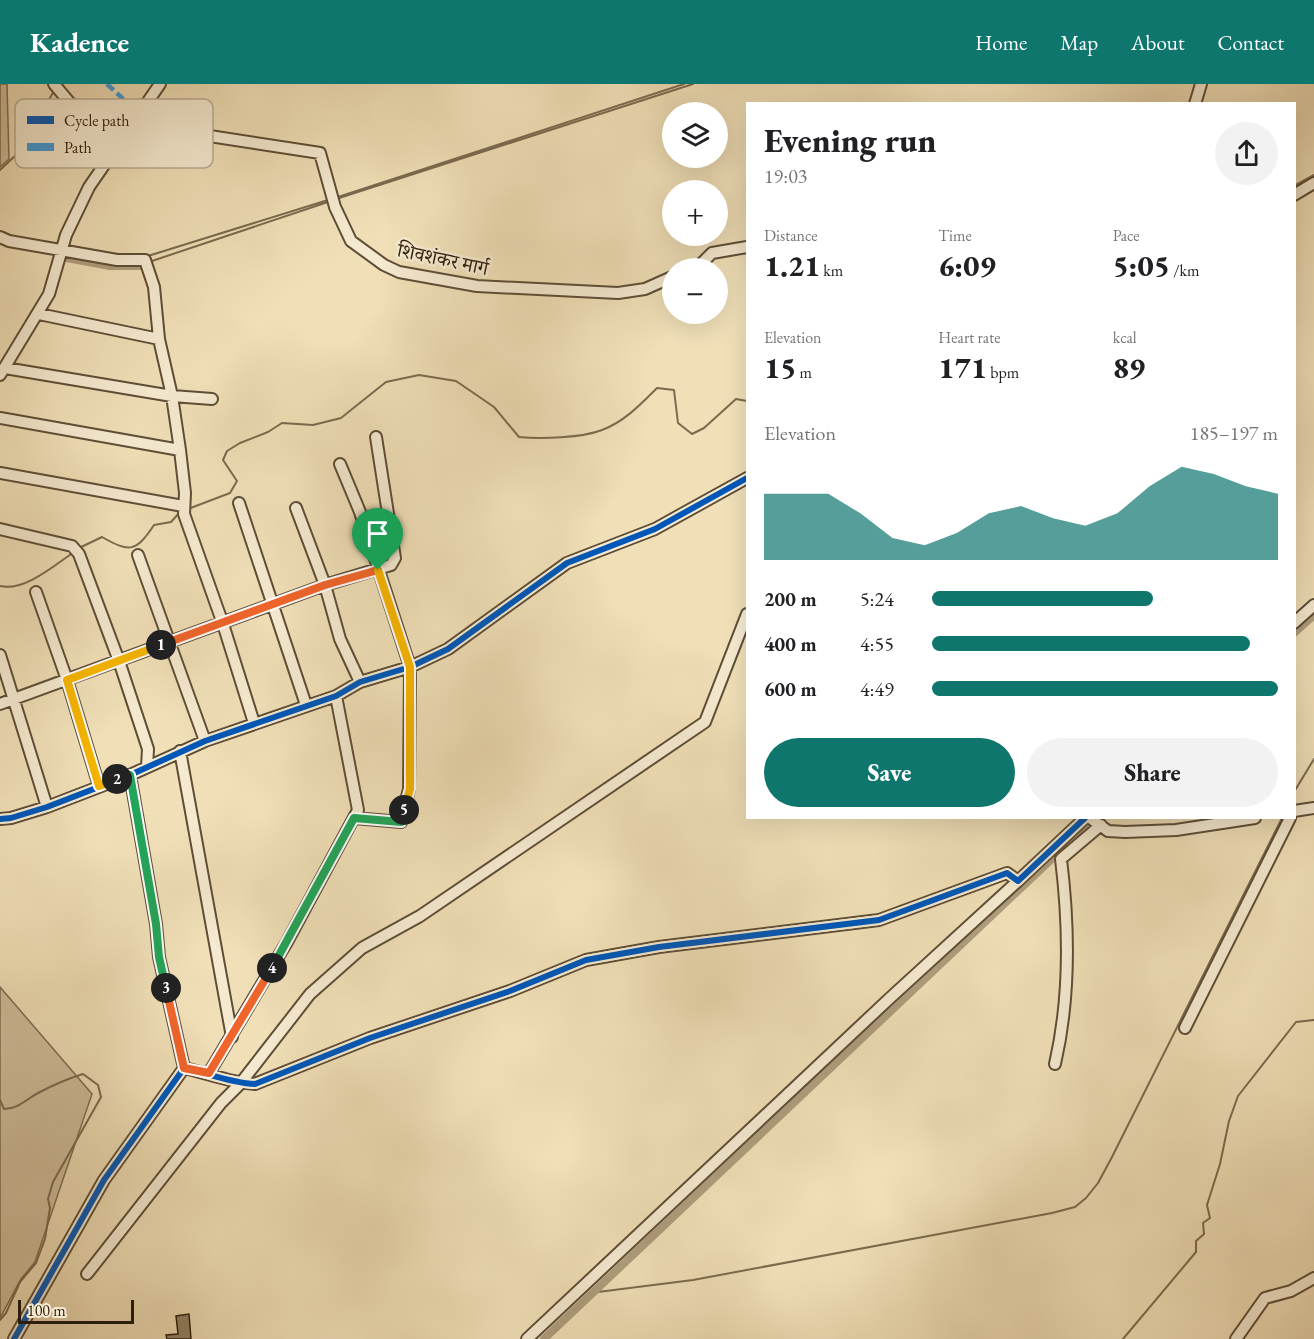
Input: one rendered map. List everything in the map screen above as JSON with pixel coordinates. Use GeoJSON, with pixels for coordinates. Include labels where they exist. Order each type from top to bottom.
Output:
{"type":"FeatureCollection","features":[{"type":"Feature","properties":{"kind":"street"},"geometry":{"type":"LineString","coordinates":[[150,99],[160,84]]}},
{"type":"Feature","properties":{"kind":"street"},"geometry":{"type":"LineString","coordinates":[[1196,102],[1201,84]]}},
{"type":"Feature","properties":{"kind":"street","name":"शिवशंकर मार्ग"},"geometry":{"type":"LineString","coordinates":[[213,136],[321,153],[332,200],[351,242],[384,265],[399,272],[477,286],[618,293],[645,289],[662,281]]}},
{"type":"Feature","properties":{"kind":"street"},"geometry":{"type":"LineString","coordinates":[[102,168],[89,187],[62,250],[49,294],[3,372],[172,396],[212,399]]}},
{"type":"Feature","properties":{"kind":"street"},"geometry":{"type":"LineString","coordinates":[[1296,194],[1314,183]]}},
{"type":"Feature","properties":{"kind":"street"},"geometry":{"type":"LineString","coordinates":[[0,237],[117,260],[144,259],[154,287],[159,339],[172,396],[185,493],[183,510],[223,624],[254,723]]}},
{"type":"Feature","properties":{"kind":"street"},"geometry":{"type":"LineString","coordinates":[[707,258],[712,253],[746,247]]}},
{"type":"Feature","properties":{"kind":"street"},"geometry":{"type":"LineString","coordinates":[[39,314],[159,339]]}},
{"type":"Feature","properties":{"kind":"street"},"geometry":{"type":"LineString","coordinates":[[0,418],[180,450]]}},
{"type":"Feature","properties":{"kind":"street"},"geometry":{"type":"LineString","coordinates":[[0,704],[325,585],[391,565],[395,558],[376,438]]}},
{"type":"Feature","properties":{"kind":"street"},"geometry":{"type":"LineString","coordinates":[[340,464],[360,512],[410,667],[410,789],[401,822],[354,818]]}},
{"type":"Feature","properties":{"kind":"street"},"geometry":{"type":"LineString","coordinates":[[0,473],[183,510]]}},
{"type":"Feature","properties":{"kind":"street"},"geometry":{"type":"LineString","coordinates":[[0,819],[47,807],[130,775],[205,741],[336,696],[360,682],[410,667],[448,649],[567,563],[655,529],[746,479]]}},
{"type":"Feature","properties":{"kind":"street"},"geometry":{"type":"LineString","coordinates":[[239,503],[306,705]]}},
{"type":"Feature","properties":{"kind":"street"},"geometry":{"type":"LineString","coordinates":[[296,508],[325,585],[340,639],[360,682]]}},
{"type":"Feature","properties":{"kind":"street"},"geometry":{"type":"LineString","coordinates":[[0,529],[75,550],[119,661],[147,749],[147,767]]}},
{"type":"Feature","properties":{"kind":"street"},"geometry":{"type":"LineString","coordinates":[[138,555],[205,741]]}},
{"type":"Feature","properties":{"kind":"street"},"geometry":{"type":"LineString","coordinates":[[36,592],[67,680],[99,786]]}},
{"type":"Feature","properties":{"kind":"street"},"geometry":{"type":"LineString","coordinates":[[1296,621],[1314,605]]}},
{"type":"Feature","properties":{"kind":"street"},"geometry":{"type":"LineString","coordinates":[[87,1274],[310,994],[362,948],[420,916],[705,722],[746,617]]}},
{"type":"Feature","properties":{"kind":"street"},"geometry":{"type":"LineString","coordinates":[[0,655],[47,807]]}},
{"type":"Feature","properties":{"kind":"street"},"geometry":{"type":"LineString","coordinates":[[209,1073],[287,942],[358,810],[336,696]]}},
{"type":"Feature","properties":{"kind":"street"},"geometry":{"type":"LineString","coordinates":[[180,751],[232,1037]]}},
{"type":"Feature","properties":{"kind":"street"},"geometry":{"type":"LineString","coordinates":[[14,1339],[104,1180],[184,1068],[159,957],[156,924],[130,775]]}},
{"type":"Feature","properties":{"kind":"street"},"geometry":{"type":"LineString","coordinates":[[1296,811],[1314,808]]}},
{"type":"Feature","properties":{"kind":"street"},"geometry":{"type":"LineString","coordinates":[[527,1339],[1084,819]]}},
{"type":"Feature","properties":{"kind":"street"},"geometry":{"type":"LineString","coordinates":[[1055,1064],[1060,1042],[1064,994],[1067,906],[1061,859],[1095,821],[1108,831],[1176,830],[1248,819]]}},
{"type":"Feature","properties":{"kind":"street"},"geometry":{"type":"LineString","coordinates":[[1185,1028],[1290,819]]}},
{"type":"Feature","properties":{"kind":"street"},"geometry":{"type":"LineString","coordinates":[[184,1068],[209,1073],[240,1084],[255,1084],[370,1038],[510,991],[586,960],[659,947],[879,920],[1007,873],[1018,880]]}},
{"type":"Feature","properties":{"kind":"street"},"geometry":{"type":"LineString","coordinates":[[1236,1339],[1265,1298],[1291,1291],[1314,1278]]}},
{"type":"Feature","properties":{"kind":"shaded area"},"geometry":{"type":"Polygon","coordinates":[[[0,84],[7,84],[9,159],[0,167],[0,84]]]}},
{"type":"Feature","properties":{"kind":"shaded area"},"geometry":{"type":"Polygon","coordinates":[[[0,987],[92,1094],[35,1262],[21,1279],[0,1318],[0,987]]]}},
{"type":"Feature","properties":{"kind":"building"},"geometry":{"type":"Polygon","coordinates":[[[189,1314],[191,1339],[167,1339],[166,1335],[178,1334],[176,1316],[189,1314]]]}},
{"type":"Feature","properties":{"kind":"waterway"},"geometry":{"type":"LineString","coordinates":[[335,198],[684,84]]}},
{"type":"Feature","properties":{"kind":"waterway"},"geometry":{"type":"LineString","coordinates":[[336,199],[693,84]]}},
{"type":"Feature","properties":{"kind":"waterway"},"geometry":{"type":"LineString","coordinates":[[49,99],[54,91]]}},
{"type":"Feature","properties":{"kind":"waterway"},"geometry":{"type":"LineString","coordinates":[[0,170],[15,156]]}},
{"type":"Feature","properties":{"kind":"waterway"},"geometry":{"type":"LineString","coordinates":[[1296,185],[1314,175]]}},
{"type":"Feature","properties":{"kind":"waterway"},"geometry":{"type":"LineString","coordinates":[[148,256],[328,200]]}},
{"type":"Feature","properties":{"kind":"waterway"},"geometry":{"type":"LineString","coordinates":[[149,262],[328,202]]}},
{"type":"Feature","properties":{"kind":"waterway"},"geometry":{"type":"LineString","coordinates":[[67,258],[110,266],[142,266]]}},
{"type":"Feature","properties":{"kind":"waterway"},"geometry":{"type":"LineString","coordinates":[[188,509],[230,493],[237,481],[223,460],[227,451],[240,443],[268,432],[282,423],[313,425],[341,418],[386,382],[419,375],[456,381],[494,407],[519,437],[561,437],[594,433],[610,427],[625,417],[657,388],[674,390],[678,423],[692,434],[704,428],[736,399],[746,401]]}},
{"type":"Feature","properties":{"kind":"waterway"},"geometry":{"type":"LineString","coordinates":[[79,548],[102,537],[119,546],[132,547],[142,541],[154,525],[171,522],[180,512]]}},
{"type":"Feature","properties":{"kind":"waterway"},"geometry":{"type":"LineString","coordinates":[[0,586],[9,587],[29,581],[74,552]]}},
{"type":"Feature","properties":{"kind":"waterway"},"geometry":{"type":"LineString","coordinates":[[1296,631],[1314,615]]}},
{"type":"Feature","properties":{"kind":"waterway"},"geometry":{"type":"LineString","coordinates":[[1296,789],[1314,759]]}},
{"type":"Feature","properties":{"kind":"waterway"},"geometry":{"type":"LineString","coordinates":[[544,1339],[1094,819]]}},
{"type":"Feature","properties":{"kind":"waterway"},"geometry":{"type":"LineString","coordinates":[[590,1293],[693,1280],[1075,1207],[1098,1183],[1112,1157],[1281,819]]}},
{"type":"Feature","properties":{"kind":"waterway"},"geometry":{"type":"LineString","coordinates":[[1123,1339],[1196,1252],[1196,1241],[1204,1234],[1203,1223],[1210,1218],[1207,1205],[1220,1164],[1229,1121],[1238,1096],[1296,1022],[1314,1020]]}},
{"type":"Feature","properties":{"kind":"waterway"},"geometry":{"type":"LineString","coordinates":[[0,1100],[4,1109],[14,1107],[49,1087],[83,1074],[98,1085],[101,1097],[53,1182],[48,1199],[50,1208],[45,1239],[36,1263],[20,1282],[6,1313],[0,1320]]}},
{"type":"Feature","properties":{"kind":"marked path"},"geometry":{"type":"LineString","coordinates":[[107,84],[123,99]]}},
{"type":"Feature","properties":{"kind":"cycle path"},"geometry":{"type":"LineString","coordinates":[[0,819],[47,807],[130,775],[205,741],[336,696],[360,682],[410,667],[448,649],[567,563],[655,529],[746,479]]}},
{"type":"Feature","properties":{"kind":"cycle path"},"geometry":{"type":"LineString","coordinates":[[14,1339],[104,1180],[184,1068],[228,1080],[255,1084],[370,1038],[510,991],[586,960],[659,947],[879,920],[1007,873],[1018,881],[1084,819]]}},
{"type":"Feature","properties":{"kind":"route"},"geometry":{"type":"LineString","coordinates":[[378,570],[410,667],[410,789],[401,822],[354,818],[287,942],[209,1073],[184,1068],[159,957],[156,924],[130,775],[99,786],[67,680],[325,585],[378,570]]}}]}
